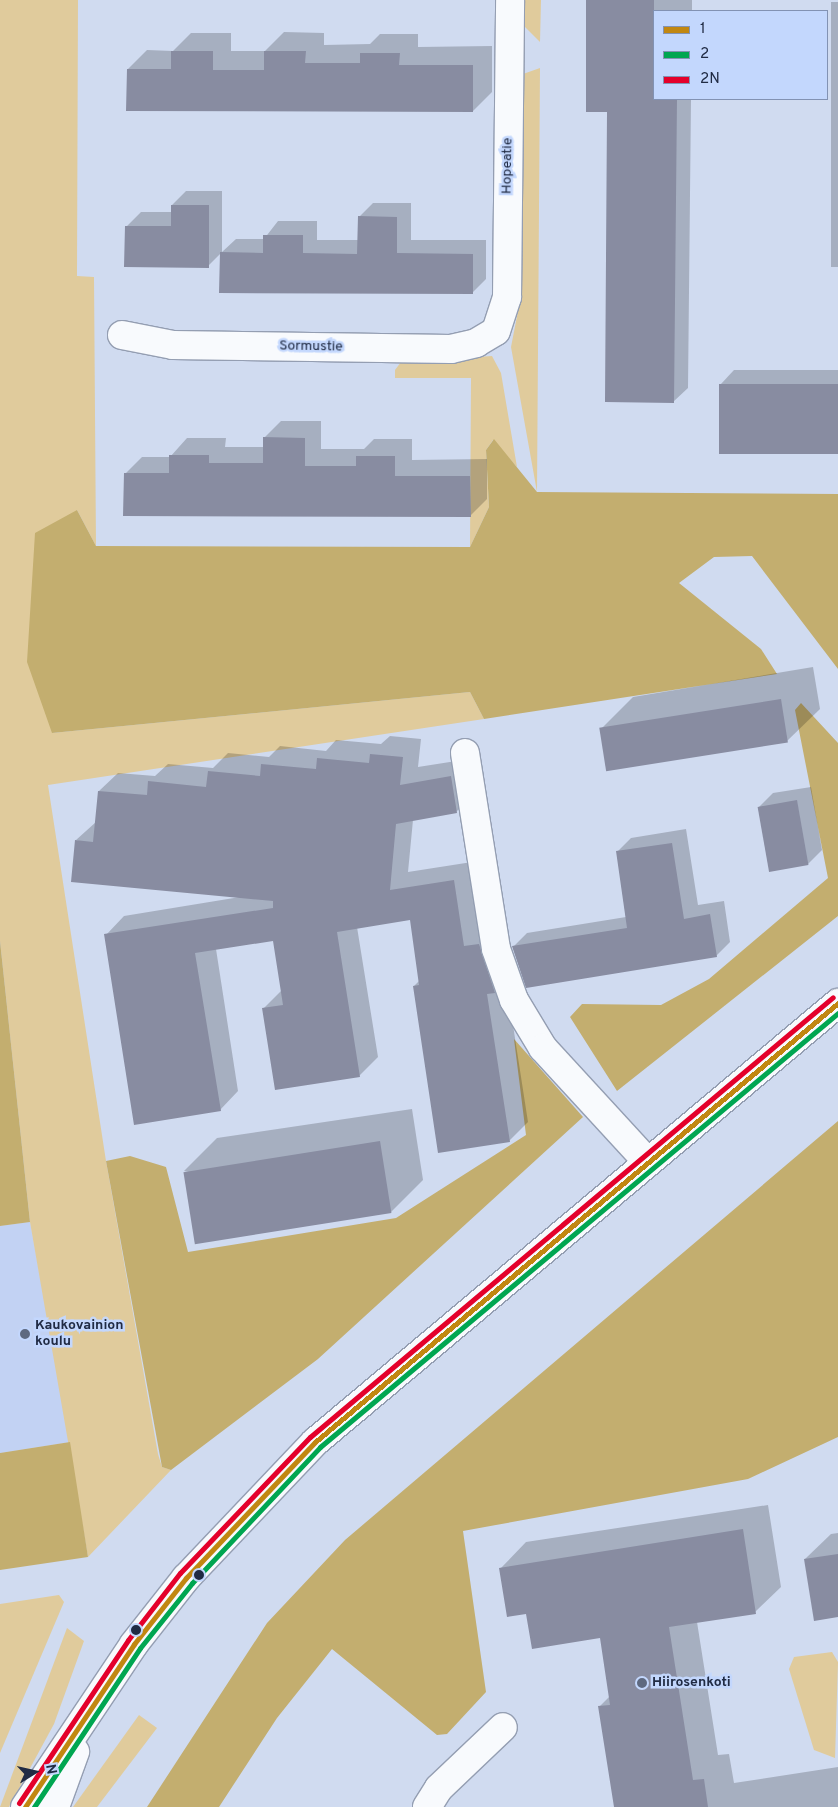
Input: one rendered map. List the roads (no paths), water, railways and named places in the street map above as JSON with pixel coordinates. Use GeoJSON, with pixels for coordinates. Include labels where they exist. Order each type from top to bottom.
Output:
{"type":"FeatureCollection","features":[{"type":"Feature","properties":{"kind":"street","name":"Hopeatie"},"geometry":{"type":"LineString","coordinates":[[496,331],[507,296],[510,0]]}},
{"type":"Feature","properties":{"kind":"street","name":"Sormustie"},"geometry":{"type":"LineString","coordinates":[[122,335],[173,345],[451,349],[476,343],[496,331]]}},
{"type":"Feature","properties":{"kind":"street"},"geometry":{"type":"LineString","coordinates":[[465,753],[496,949],[514,1000],[544,1048],[648,1162]]}},
{"type":"Feature","properties":{"kind":"street"},"geometry":{"type":"LineString","coordinates":[[25,1807],[86,1720],[134,1644],[186,1578],[308,1449],[838,1004]]}},
{"type":"Feature","properties":{"kind":"street"},"geometry":{"type":"LineString","coordinates":[[55,1807],[86,1720]]}},
{"type":"Feature","properties":{"kind":"street"},"geometry":{"type":"LineString","coordinates":[[427,1807],[439,1788],[503,1727]]}},
{"type":"Feature","properties":{"kind":"place","name":"Kaukovainion koulu"},"geometry":{"type":"Point","coordinates":[25,1334]}},
{"type":"Feature","properties":{"kind":"place","name":"Hiirosenkoti"},"geometry":{"type":"Point","coordinates":[642,1683]}}]}
